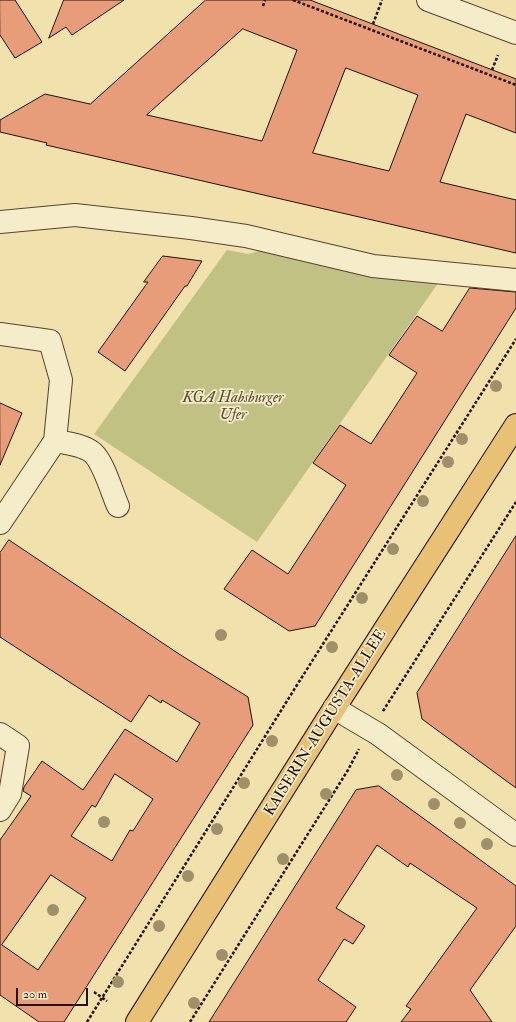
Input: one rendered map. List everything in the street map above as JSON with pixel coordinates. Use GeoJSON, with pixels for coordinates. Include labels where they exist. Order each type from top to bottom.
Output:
{"type":"FeatureCollection","features":[{"type":"Feature","properties":{"kind":"main road","name":"KAISERIN-AUGUSTA-ALLEE"},"geometry":{"type":"LineString","coordinates":[[137,1022],[334,708],[516,425]]}},
{"type":"Feature","properties":{"kind":"street"},"geometry":{"type":"LineString","coordinates":[[428,0],[516,33]]}},
{"type":"Feature","properties":{"kind":"street"},"geometry":{"type":"LineString","coordinates":[[0,222],[75,215],[191,228],[246,236],[373,266],[516,280]]}},
{"type":"Feature","properties":{"kind":"street"},"geometry":{"type":"LineString","coordinates":[[0,334],[50,341],[61,380],[55,441],[0,523]]}},
{"type":"Feature","properties":{"kind":"street"},"geometry":{"type":"LineString","coordinates":[[55,441],[80,446],[93,453],[102,468],[118,506]]}},
{"type":"Feature","properties":{"kind":"street"},"geometry":{"type":"LineString","coordinates":[[334,708],[378,734],[516,835]]}},
{"type":"Feature","properties":{"kind":"street"},"geometry":{"type":"LineString","coordinates":[[0,734],[18,746],[10,794],[0,810]]}},
{"type":"Feature","properties":{"kind":"path"},"geometry":{"type":"LineString","coordinates":[[262,6],[264,0]]}},
{"type":"Feature","properties":{"kind":"path"},"geometry":{"type":"LineString","coordinates":[[293,0],[516,85]]}},
{"type":"Feature","properties":{"kind":"path"},"geometry":{"type":"LineString","coordinates":[[373,24],[382,0]]}},
{"type":"Feature","properties":{"kind":"path"},"geometry":{"type":"LineString","coordinates":[[492,70],[498,55]]}},
{"type":"Feature","properties":{"kind":"path"},"geometry":{"type":"LineString","coordinates":[[87,1022],[516,340]]}},
{"type":"Feature","properties":{"kind":"path"},"geometry":{"type":"LineString","coordinates":[[384,709],[516,502]]}},
{"type":"Feature","properties":{"kind":"path"},"geometry":{"type":"LineString","coordinates":[[190,1022],[348,770],[357,751]]}},
{"type":"Feature","properties":{"kind":"path"},"geometry":{"type":"LineString","coordinates":[[94,992],[107,1001]]}},
{"type":"Feature","properties":{"kind":"green space","name":"KGA Habsburger Ufer"},"geometry":{"type":"Polygon","coordinates":[[[270,248],[441,279],[257,542],[94,434],[227,250],[248,254],[270,248]]]}},
{"type":"Feature","properties":{"kind":"building"},"geometry":{"type":"Polygon","coordinates":[[[0,0],[15,0],[42,42],[15,58],[0,35],[0,0]]]}},
{"type":"Feature","properties":{"kind":"building"},"geometry":{"type":"Polygon","coordinates":[[[64,0],[124,0],[72,35],[66,27],[49,38],[64,0]]]}},
{"type":"Feature","properties":{"kind":"building"},"geometry":{"type":"Polygon","coordinates":[[[206,0],[310,0],[516,79],[516,133],[466,114],[440,182],[516,200],[516,253],[46,145],[47,143],[0,132],[0,120],[45,94],[90,104],[206,0]],[[243,29],[147,115],[262,141],[297,50],[243,29]],[[346,68],[313,153],[389,171],[418,95],[346,68]]]}},
{"type":"Feature","properties":{"kind":"building"},"geometry":{"type":"Polygon","coordinates":[[[163,256],[202,261],[187,286],[185,286],[125,371],[98,352],[148,282],[144,282],[163,256]]]}},
{"type":"Feature","properties":{"kind":"building"},"geometry":{"type":"Polygon","coordinates":[[[470,288],[516,292],[516,308],[315,626],[289,631],[224,589],[252,550],[288,574],[346,485],[313,463],[340,425],[371,444],[417,373],[389,355],[417,316],[442,331],[470,288]]]}},
{"type":"Feature","properties":{"kind":"building"},"geometry":{"type":"Polygon","coordinates":[[[0,403],[22,413],[0,465],[0,403]]]}},
{"type":"Feature","properties":{"kind":"building"},"geometry":{"type":"Polygon","coordinates":[[[516,536],[516,788],[422,719],[417,693],[516,536]]]}},
{"type":"Feature","properties":{"kind":"building"},"geometry":{"type":"Polygon","coordinates":[[[9,540],[179,654],[248,697],[253,725],[64,1022],[39,1022],[0,995],[0,840],[31,796],[23,791],[24,787],[42,761],[83,790],[125,729],[177,762],[200,723],[162,700],[161,703],[149,695],[131,722],[0,637],[0,553],[9,540]],[[115,774],[95,807],[92,805],[71,836],[112,861],[130,830],[133,831],[153,799],[115,774]],[[51,875],[2,945],[38,970],[86,898],[51,875]]]}},
{"type":"Feature","properties":{"kind":"building"},"geometry":{"type":"Polygon","coordinates":[[[379,786],[516,886],[516,926],[470,990],[492,1022],[401,1022],[411,1009],[406,1006],[477,908],[410,863],[408,867],[377,845],[336,908],[365,926],[353,944],[344,939],[318,980],[356,1007],[346,1022],[209,1022],[356,790],[379,786]]]}}]}
